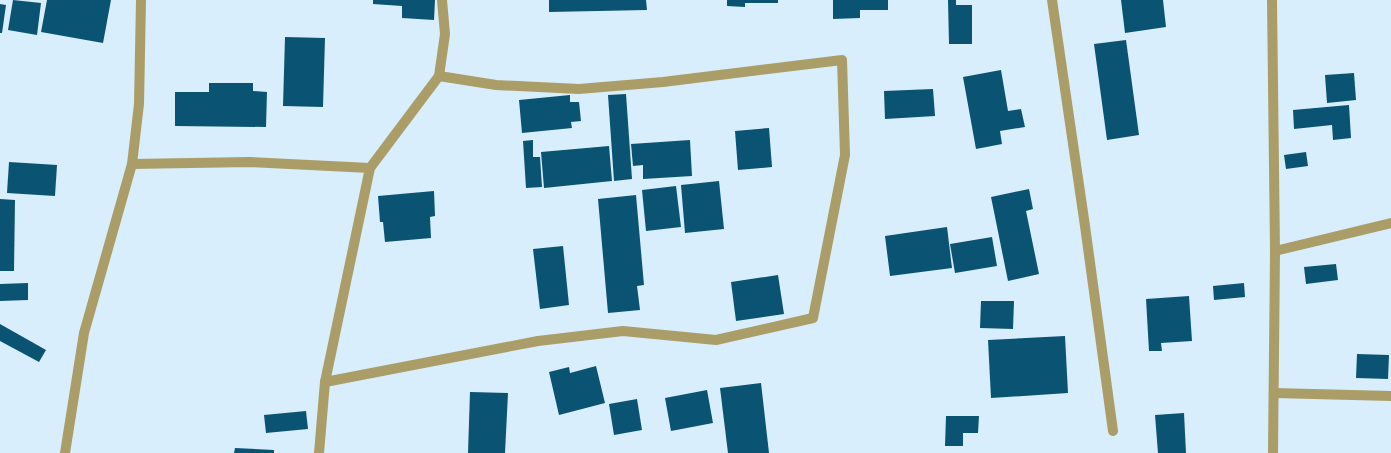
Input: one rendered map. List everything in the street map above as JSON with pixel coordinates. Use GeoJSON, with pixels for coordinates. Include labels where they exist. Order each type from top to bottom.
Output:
{"type":"FeatureCollection","features":[{"type":"Feature","properties":{"kind":"street"},"geometry":{"type":"LineString","coordinates":[[65,453],[84,333],[132,164],[139,104],[141,0]]}},
{"type":"Feature","properties":{"kind":"street"},"geometry":{"type":"LineString","coordinates":[[319,453],[325,382],[370,168],[439,76],[445,34],[442,0]]}},
{"type":"Feature","properties":{"kind":"street"},"geometry":{"type":"LineString","coordinates":[[1052,0],[1113,431]]}},
{"type":"Feature","properties":{"kind":"street"},"geometry":{"type":"LineString","coordinates":[[1272,0],[1275,251],[1273,453]]}},
{"type":"Feature","properties":{"kind":"street"},"geometry":{"type":"LineString","coordinates":[[325,382],[538,341],[623,331],[716,340],[813,318],[845,155],[842,60],[663,82],[579,89],[496,85],[439,76]]}},
{"type":"Feature","properties":{"kind":"street"},"geometry":{"type":"LineString","coordinates":[[132,164],[250,162],[370,168]]}},
{"type":"Feature","properties":{"kind":"street"},"geometry":{"type":"LineString","coordinates":[[1275,251],[1391,223]]}},
{"type":"Feature","properties":{"kind":"street"},"geometry":{"type":"LineString","coordinates":[[1274,393],[1391,396]]}},
{"type":"Feature","properties":{"kind":"building"},"geometry":{"type":"Polygon","coordinates":[[[13,0],[41,3],[37,35],[8,30],[13,0]]]}},
{"type":"Feature","properties":{"kind":"building"},"geometry":{"type":"Polygon","coordinates":[[[47,0],[111,0],[103,43],[41,32],[47,0]]]}},
{"type":"Feature","properties":{"kind":"building"},"geometry":{"type":"Polygon","coordinates":[[[373,0],[435,0],[434,20],[402,18],[402,6],[373,4],[373,0]]]}},
{"type":"Feature","properties":{"kind":"building"},"geometry":{"type":"Polygon","coordinates":[[[549,0],[646,0],[647,10],[549,12],[549,0]]]}},
{"type":"Feature","properties":{"kind":"building"},"geometry":{"type":"Polygon","coordinates":[[[727,0],[778,0],[778,3],[745,3],[745,7],[727,6],[727,0]]]}},
{"type":"Feature","properties":{"kind":"building"},"geometry":{"type":"Polygon","coordinates":[[[833,0],[888,0],[888,10],[860,10],[860,18],[833,19],[833,0]]]}},
{"type":"Feature","properties":{"kind":"building"},"geometry":{"type":"Polygon","coordinates":[[[948,0],[956,0],[956,5],[972,5],[972,44],[949,44],[948,0]]]}},
{"type":"Feature","properties":{"kind":"building"},"geometry":{"type":"Polygon","coordinates":[[[1121,0],[1163,0],[1166,27],[1125,33],[1121,0]]]}},
{"type":"Feature","properties":{"kind":"building"},"geometry":{"type":"Polygon","coordinates":[[[0,4],[6,5],[2,33],[0,33],[0,4]]]}},
{"type":"Feature","properties":{"kind":"building"},"geometry":{"type":"Polygon","coordinates":[[[285,37],[325,38],[323,107],[283,106],[285,37]]]}},
{"type":"Feature","properties":{"kind":"building"},"geometry":{"type":"Polygon","coordinates":[[[1126,40],[1139,135],[1107,140],[1094,44],[1126,40]]]}},
{"type":"Feature","properties":{"kind":"building"},"geometry":{"type":"Polygon","coordinates":[[[1001,70],[1008,111],[1021,109],[1025,127],[1000,131],[1002,144],[976,149],[963,77],[1001,70]]]}},
{"type":"Feature","properties":{"kind":"building"},"geometry":{"type":"Polygon","coordinates":[[[1354,73],[1356,100],[1327,103],[1325,75],[1354,73]]]}},
{"type":"Feature","properties":{"kind":"building"},"geometry":{"type":"Polygon","coordinates":[[[209,83],[253,83],[253,91],[267,92],[266,127],[175,126],[175,92],[209,92],[209,83]]]}},
{"type":"Feature","properties":{"kind":"building"},"geometry":{"type":"Polygon","coordinates":[[[933,89],[935,116],[885,119],[884,91],[933,89]]]}},
{"type":"Feature","properties":{"kind":"building"},"geometry":{"type":"Polygon","coordinates":[[[626,94],[632,179],[614,181],[608,95],[626,94]]]}},
{"type":"Feature","properties":{"kind":"building"},"geometry":{"type":"Polygon","coordinates":[[[570,95],[570,102],[579,102],[581,121],[571,122],[572,128],[522,133],[519,100],[570,95]]]}},
{"type":"Feature","properties":{"kind":"building"},"geometry":{"type":"Polygon","coordinates":[[[1349,105],[1351,138],[1333,140],[1332,125],[1294,129],[1293,110],[1349,105]]]}},
{"type":"Feature","properties":{"kind":"building"},"geometry":{"type":"Polygon","coordinates":[[[769,128],[772,167],[738,170],[735,131],[769,128]]]}},
{"type":"Feature","properties":{"kind":"building"},"geometry":{"type":"Polygon","coordinates":[[[533,140],[533,157],[540,157],[542,187],[526,188],[523,141],[533,140]]]}},
{"type":"Feature","properties":{"kind":"building"},"geometry":{"type":"Polygon","coordinates":[[[690,140],[692,176],[643,179],[643,165],[633,166],[631,144],[690,140]]]}},
{"type":"Feature","properties":{"kind":"building"},"geometry":{"type":"Polygon","coordinates":[[[609,146],[612,181],[544,188],[541,152],[609,146]]]}},
{"type":"Feature","properties":{"kind":"building"},"geometry":{"type":"Polygon","coordinates":[[[1306,152],[1308,166],[1286,169],[1284,155],[1306,152]]]}},
{"type":"Feature","properties":{"kind":"building"},"geometry":{"type":"Polygon","coordinates":[[[9,162],[57,165],[55,196],[7,193],[9,162]]]}},
{"type":"Feature","properties":{"kind":"building"},"geometry":{"type":"Polygon","coordinates":[[[719,181],[724,229],[685,233],[681,185],[719,181]]]}},
{"type":"Feature","properties":{"kind":"building"},"geometry":{"type":"Polygon","coordinates":[[[676,186],[681,227],[646,231],[642,190],[676,186]]]}},
{"type":"Feature","properties":{"kind":"building"},"geometry":{"type":"Polygon","coordinates":[[[1029,189],[1033,209],[1026,211],[1039,274],[1008,281],[991,197],[1029,189]]]}},
{"type":"Feature","properties":{"kind":"building"},"geometry":{"type":"Polygon","coordinates":[[[434,191],[435,216],[430,217],[431,238],[385,242],[383,222],[380,222],[378,196],[434,191]]]}},
{"type":"Feature","properties":{"kind":"building"},"geometry":{"type":"Polygon","coordinates":[[[636,195],[644,285],[637,286],[640,310],[608,313],[598,199],[636,195]]]}},
{"type":"Feature","properties":{"kind":"building"},"geometry":{"type":"Polygon","coordinates":[[[0,199],[15,200],[14,271],[0,271],[0,199]]]}},
{"type":"Feature","properties":{"kind":"building"},"geometry":{"type":"Polygon","coordinates":[[[947,227],[952,268],[890,276],[885,236],[947,227]]]}},
{"type":"Feature","properties":{"kind":"building"},"geometry":{"type":"Polygon","coordinates":[[[992,237],[997,266],[955,273],[950,244],[992,237]]]}},
{"type":"Feature","properties":{"kind":"building"},"geometry":{"type":"Polygon","coordinates":[[[563,246],[569,305],[540,309],[533,249],[563,246]]]}},
{"type":"Feature","properties":{"kind":"building"},"geometry":{"type":"Polygon","coordinates":[[[1336,264],[1338,280],[1306,284],[1304,267],[1336,264]]]}},
{"type":"Feature","properties":{"kind":"building"},"geometry":{"type":"Polygon","coordinates":[[[778,275],[784,314],[736,321],[731,282],[778,275]]]}},
{"type":"Feature","properties":{"kind":"building"},"geometry":{"type":"Polygon","coordinates":[[[28,283],[28,300],[0,301],[0,284],[28,283]]]}},
{"type":"Feature","properties":{"kind":"building"},"geometry":{"type":"Polygon","coordinates":[[[1244,283],[1245,297],[1214,300],[1213,286],[1244,283]]]}},
{"type":"Feature","properties":{"kind":"building"},"geometry":{"type":"Polygon","coordinates":[[[1189,296],[1192,341],[1161,343],[1162,351],[1149,351],[1146,299],[1189,296]]]}},
{"type":"Feature","properties":{"kind":"building"},"geometry":{"type":"Polygon","coordinates":[[[981,301],[1014,301],[1013,329],[980,328],[981,301]]]}},
{"type":"Feature","properties":{"kind":"building"},"geometry":{"type":"Polygon","coordinates":[[[0,324],[46,350],[39,362],[0,341],[0,324]]]}},
{"type":"Feature","properties":{"kind":"building"},"geometry":{"type":"Polygon","coordinates":[[[1065,336],[1068,393],[991,398],[988,340],[1065,336]]]}},
{"type":"Feature","properties":{"kind":"building"},"geometry":{"type":"Polygon","coordinates":[[[1357,354],[1389,355],[1388,379],[1356,378],[1357,354]]]}},
{"type":"Feature","properties":{"kind":"building"},"geometry":{"type":"Polygon","coordinates":[[[596,366],[605,403],[559,415],[549,372],[569,367],[570,373],[596,366]]]}},
{"type":"Feature","properties":{"kind":"building"},"geometry":{"type":"Polygon","coordinates":[[[761,383],[769,453],[728,453],[720,388],[761,383]]]}},
{"type":"Feature","properties":{"kind":"building"},"geometry":{"type":"Polygon","coordinates":[[[707,390],[713,423],[671,431],[665,398],[707,390]]]}},
{"type":"Feature","properties":{"kind":"building"},"geometry":{"type":"Polygon","coordinates":[[[470,392],[508,393],[505,453],[468,453],[470,392]]]}},
{"type":"Feature","properties":{"kind":"building"},"geometry":{"type":"Polygon","coordinates":[[[637,399],[642,430],[614,435],[609,404],[637,399]]]}},
{"type":"Feature","properties":{"kind":"building"},"geometry":{"type":"Polygon","coordinates":[[[306,411],[308,429],[266,433],[264,415],[306,411]]]}},
{"type":"Feature","properties":{"kind":"building"},"geometry":{"type":"Polygon","coordinates":[[[1184,413],[1186,453],[1158,453],[1155,415],[1184,413]]]}},
{"type":"Feature","properties":{"kind":"building"},"geometry":{"type":"Polygon","coordinates":[[[946,416],[979,416],[978,433],[963,433],[963,446],[945,446],[946,416]]]}},
{"type":"Feature","properties":{"kind":"building"},"geometry":{"type":"Polygon","coordinates":[[[235,448],[274,450],[274,453],[234,453],[235,448]]]}}]}
